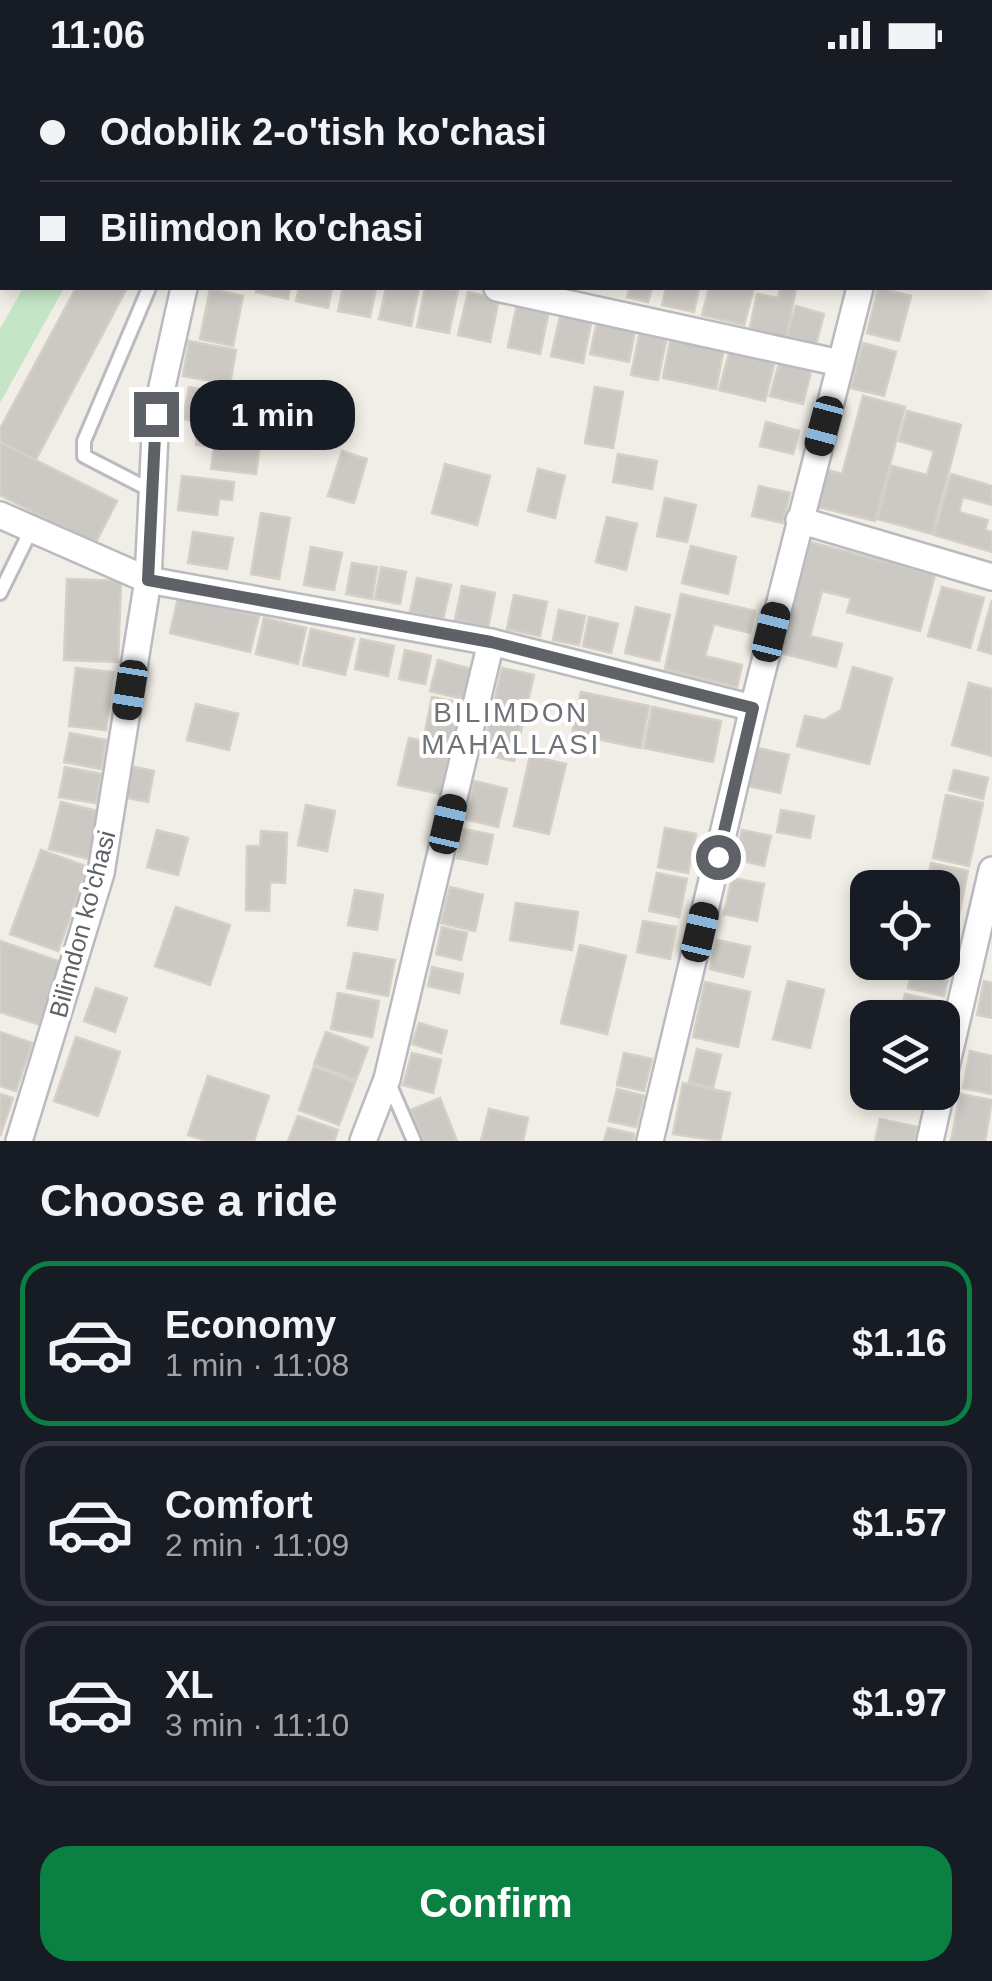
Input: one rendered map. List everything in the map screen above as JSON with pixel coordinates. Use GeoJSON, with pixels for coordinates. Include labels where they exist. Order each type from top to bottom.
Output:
{"type":"FeatureCollection","features":[{"type":"Feature","properties":{"kind":"street","name":"Bilimdon ko'chasi"},"geometry":{"type":"LineString","coordinates":[[20,1141],[101,873],[148,580],[156,414],[184,290]]}},
{"type":"Feature","properties":{"kind":"street"},"geometry":{"type":"LineString","coordinates":[[506,290],[840,363]]}},
{"type":"Feature","properties":{"kind":"street"},"geometry":{"type":"LineString","coordinates":[[650,1141],[799,520],[859,290]]}},
{"type":"Feature","properties":{"kind":"street"},"geometry":{"type":"LineString","coordinates":[[0,515],[148,580],[491,642],[753,708]]}},
{"type":"Feature","properties":{"kind":"street"},"geometry":{"type":"LineString","coordinates":[[799,520],[992,577]]}},
{"type":"Feature","properties":{"kind":"street"},"geometry":{"type":"LineString","coordinates":[[363,1141],[387,1079],[491,642]]}},
{"type":"Feature","properties":{"kind":"street"},"geometry":{"type":"LineString","coordinates":[[960,1007],[992,870]]}},
{"type":"Feature","properties":{"kind":"street"},"geometry":{"type":"LineString","coordinates":[[930,1141],[937,1110]]}},
{"type":"Feature","properties":{"kind":"lane"},"geometry":{"type":"LineString","coordinates":[[148,290],[84,442],[84,456],[152,491]]}},
{"type":"Feature","properties":{"kind":"lane"},"geometry":{"type":"LineString","coordinates":[[0,593],[32,528]]}},
{"type":"Feature","properties":{"kind":"lane"},"geometry":{"type":"LineString","coordinates":[[387,1079],[414,1141]]}},
{"type":"Feature","properties":{"kind":"green space"},"geometry":{"type":"Polygon","coordinates":[[[22,290],[63,290],[0,403],[0,329],[22,290]]]}},
{"type":"Feature","properties":{"kind":"building"},"geometry":{"type":"Polygon","coordinates":[[[75,290],[126,290],[35,461],[0,442],[0,429],[75,290]]]}},
{"type":"Feature","properties":{"kind":"building"},"geometry":{"type":"Polygon","coordinates":[[[210,290],[243,296],[233,346],[200,339],[210,290]]]}},
{"type":"Feature","properties":{"kind":"building"},"geometry":{"type":"Polygon","coordinates":[[[256,290],[290,290],[288,299],[256,290]]]}},
{"type":"Feature","properties":{"kind":"building"},"geometry":{"type":"Polygon","coordinates":[[[299,290],[332,290],[328,308],[296,301],[299,290]]]}},
{"type":"Feature","properties":{"kind":"building"},"geometry":{"type":"Polygon","coordinates":[[[343,290],[376,290],[370,317],[338,311],[343,290]]]}},
{"type":"Feature","properties":{"kind":"building"},"geometry":{"type":"Polygon","coordinates":[[[386,290],[419,290],[411,326],[379,319],[386,290]]]}},
{"type":"Feature","properties":{"kind":"building"},"geometry":{"type":"Polygon","coordinates":[[[425,290],[458,290],[449,333],[417,327],[425,290]]]}},
{"type":"Feature","properties":{"kind":"building"},"geometry":{"type":"Polygon","coordinates":[[[629,290],[651,290],[648,302],[627,297],[629,290]]]}},
{"type":"Feature","properties":{"kind":"building"},"geometry":{"type":"Polygon","coordinates":[[[666,290],[699,290],[694,312],[662,305],[666,290]]]}},
{"type":"Feature","properties":{"kind":"building"},"geometry":{"type":"Polygon","coordinates":[[[708,290],[753,290],[744,325],[702,315],[708,290]]]}},
{"type":"Feature","properties":{"kind":"building"},"geometry":{"type":"Polygon","coordinates":[[[780,290],[796,290],[786,339],[749,332],[757,294],[778,298],[780,290]]]}},
{"type":"Feature","properties":{"kind":"building"},"geometry":{"type":"Polygon","coordinates":[[[878,290],[911,296],[899,341],[867,333],[878,290]]]}},
{"type":"Feature","properties":{"kind":"building"},"geometry":{"type":"Polygon","coordinates":[[[468,292],[499,299],[490,342],[458,335],[468,292]]]}},
{"type":"Feature","properties":{"kind":"building"},"geometry":{"type":"Polygon","coordinates":[[[517,304],[549,311],[540,354],[508,347],[517,304]]]}},
{"type":"Feature","properties":{"kind":"building"},"geometry":{"type":"Polygon","coordinates":[[[796,306],[824,314],[816,344],[787,336],[796,306]]]}},
{"type":"Feature","properties":{"kind":"building"},"geometry":{"type":"Polygon","coordinates":[[[561,312],[592,319],[583,363],[551,356],[561,312]]]}},
{"type":"Feature","properties":{"kind":"building"},"geometry":{"type":"Polygon","coordinates":[[[597,322],[635,330],[629,362],[590,354],[597,322]]]}},
{"type":"Feature","properties":{"kind":"building"},"geometry":{"type":"Polygon","coordinates":[[[640,331],[667,336],[658,380],[631,375],[640,331]]]}},
{"type":"Feature","properties":{"kind":"building"},"geometry":{"type":"Polygon","coordinates":[[[671,337],[724,348],[716,389],[663,378],[671,337]]]}},
{"type":"Feature","properties":{"kind":"building"},"geometry":{"type":"Polygon","coordinates":[[[189,341],[236,350],[230,384],[183,376],[189,341]]]}},
{"type":"Feature","properties":{"kind":"building"},"geometry":{"type":"Polygon","coordinates":[[[863,343],[896,352],[884,396],[851,388],[863,343]]]}},
{"type":"Feature","properties":{"kind":"building"},"geometry":{"type":"Polygon","coordinates":[[[730,350],[775,361],[765,401],[719,390],[730,350]]]}},
{"type":"Feature","properties":{"kind":"building"},"geometry":{"type":"Polygon","coordinates":[[[779,363],[811,371],[803,404],[770,396],[779,363]]]}},
{"type":"Feature","properties":{"kind":"building"},"geometry":{"type":"Polygon","coordinates":[[[189,387],[217,392],[211,425],[183,419],[189,387]]]}},
{"type":"Feature","properties":{"kind":"building"},"geometry":{"type":"Polygon","coordinates":[[[595,387],[623,392],[613,448],[585,443],[595,387]]]}},
{"type":"Feature","properties":{"kind":"building"},"geometry":{"type":"Polygon","coordinates":[[[863,396],[905,407],[875,521],[814,506],[824,469],[842,474],[863,396]]]}},
{"type":"Feature","properties":{"kind":"building"},"geometry":{"type":"Polygon","coordinates":[[[907,411],[961,425],[932,534],[877,519],[892,466],[927,475],[934,451],[899,441],[907,411]]]}},
{"type":"Feature","properties":{"kind":"building"},"geometry":{"type":"Polygon","coordinates":[[[766,422],[799,431],[793,454],[760,446],[766,422]]]}},
{"type":"Feature","properties":{"kind":"building"},"geometry":{"type":"Polygon","coordinates":[[[197,429],[261,437],[256,474],[211,469],[214,447],[196,445],[197,429]]]}},
{"type":"Feature","properties":{"kind":"building"},"geometry":{"type":"Polygon","coordinates":[[[0,442],[117,501],[95,544],[0,495],[0,442]]]}},
{"type":"Feature","properties":{"kind":"building"},"geometry":{"type":"Polygon","coordinates":[[[342,451],[367,459],[354,503],[328,496],[342,451]]]}},
{"type":"Feature","properties":{"kind":"building"},"geometry":{"type":"Polygon","coordinates":[[[618,454],[657,461],[652,489],[613,482],[618,454]]]}},
{"type":"Feature","properties":{"kind":"building"},"geometry":{"type":"Polygon","coordinates":[[[445,464],[490,476],[477,525],[432,513],[445,464]]]}},
{"type":"Feature","properties":{"kind":"building"},"geometry":{"type":"Polygon","coordinates":[[[538,469],[565,476],[555,518],[528,511],[538,469]]]}},
{"type":"Feature","properties":{"kind":"building"},"geometry":{"type":"Polygon","coordinates":[[[951,474],[992,486],[992,505],[963,497],[959,512],[988,520],[985,530],[992,532],[992,552],[934,535],[951,474]]]}},
{"type":"Feature","properties":{"kind":"building"},"geometry":{"type":"Polygon","coordinates":[[[182,476],[234,482],[232,500],[219,499],[217,515],[178,510],[182,476]]]}},
{"type":"Feature","properties":{"kind":"building"},"geometry":{"type":"Polygon","coordinates":[[[759,486],[790,493],[783,523],[752,516],[759,486]]]}},
{"type":"Feature","properties":{"kind":"building"},"geometry":{"type":"Polygon","coordinates":[[[665,498],[696,505],[687,542],[657,536],[665,498]]]}},
{"type":"Feature","properties":{"kind":"building"},"geometry":{"type":"Polygon","coordinates":[[[261,513],[290,518],[279,579],[251,574],[261,513]]]}},
{"type":"Feature","properties":{"kind":"building"},"geometry":{"type":"Polygon","coordinates":[[[607,517],[637,524],[626,570],[596,562],[607,517]]]}},
{"type":"Feature","properties":{"kind":"building"},"geometry":{"type":"Polygon","coordinates":[[[193,532],[233,538],[227,569],[188,563],[193,532]]]}},
{"type":"Feature","properties":{"kind":"building"},"geometry":{"type":"Polygon","coordinates":[[[810,542],[935,575],[920,631],[847,612],[851,598],[822,591],[810,636],[842,644],[836,667],[781,653],[810,542]]]}},
{"type":"Feature","properties":{"kind":"building"},"geometry":{"type":"Polygon","coordinates":[[[691,546],[736,557],[728,594],[682,583],[691,546]]]}},
{"type":"Feature","properties":{"kind":"building"},"geometry":{"type":"Polygon","coordinates":[[[311,547],[342,553],[334,590],[304,585],[311,547]]]}},
{"type":"Feature","properties":{"kind":"building"},"geometry":{"type":"Polygon","coordinates":[[[352,563],[377,567],[372,599],[346,594],[352,563]]]}},
{"type":"Feature","properties":{"kind":"building"},"geometry":{"type":"Polygon","coordinates":[[[381,567],[406,572],[400,604],[375,599],[381,567]]]}},
{"type":"Feature","properties":{"kind":"building"},"geometry":{"type":"Polygon","coordinates":[[[417,578],[451,585],[443,619],[410,612],[417,578]]]}},
{"type":"Feature","properties":{"kind":"building"},"geometry":{"type":"Polygon","coordinates":[[[67,579],[121,581],[118,662],[64,660],[67,579]]]}},
{"type":"Feature","properties":{"kind":"building"},"geometry":{"type":"Polygon","coordinates":[[[462,586],[495,593],[488,627],[455,620],[462,586]]]}},
{"type":"Feature","properties":{"kind":"building"},"geometry":{"type":"Polygon","coordinates":[[[942,587],[984,598],[970,648],[928,636],[942,587]]]}},
{"type":"Feature","properties":{"kind":"building"},"geometry":{"type":"Polygon","coordinates":[[[681,594],[755,611],[750,633],[714,624],[705,656],[742,665],[737,687],[665,669],[681,594]]]}},
{"type":"Feature","properties":{"kind":"building"},"geometry":{"type":"Polygon","coordinates":[[[514,595],[547,602],[540,636],[507,629],[514,595]]]}},
{"type":"Feature","properties":{"kind":"building"},"geometry":{"type":"Polygon","coordinates":[[[178,598],[259,616],[250,652],[170,633],[178,598]]]}},
{"type":"Feature","properties":{"kind":"building"},"geometry":{"type":"Polygon","coordinates":[[[992,600],[992,654],[978,650],[992,600]]]}},
{"type":"Feature","properties":{"kind":"building"},"geometry":{"type":"Polygon","coordinates":[[[636,607],[670,615],[659,661],[625,653],[636,607]]]}},
{"type":"Feature","properties":{"kind":"building"},"geometry":{"type":"Polygon","coordinates":[[[559,610],[585,616],[579,645],[553,640],[559,610]]]}},
{"type":"Feature","properties":{"kind":"building"},"geometry":{"type":"Polygon","coordinates":[[[589,617],[618,624],[611,653],[583,646],[589,617]]]}},
{"type":"Feature","properties":{"kind":"building"},"geometry":{"type":"Polygon","coordinates":[[[264,618],[306,628],[298,664],[256,654],[264,618]]]}},
{"type":"Feature","properties":{"kind":"building"},"geometry":{"type":"Polygon","coordinates":[[[311,629],[354,639],[345,675],[303,665],[311,629]]]}},
{"type":"Feature","properties":{"kind":"building"},"geometry":{"type":"Polygon","coordinates":[[[361,639],[394,646],[388,676],[355,669],[361,639]]]}},
{"type":"Feature","properties":{"kind":"building"},"geometry":{"type":"Polygon","coordinates":[[[405,650],[431,656],[425,684],[399,679],[405,650]]]}},
{"type":"Feature","properties":{"kind":"building"},"geometry":{"type":"Polygon","coordinates":[[[438,660],[471,669],[463,699],[430,691],[438,660]]]}},
{"type":"Feature","properties":{"kind":"building"},"geometry":{"type":"Polygon","coordinates":[[[853,667],[892,678],[869,764],[797,746],[805,716],[824,720],[841,710],[853,667]]]}},
{"type":"Feature","properties":{"kind":"building"},"geometry":{"type":"Polygon","coordinates":[[[76,668],[113,672],[106,730],[69,726],[76,668]]]}},
{"type":"Feature","properties":{"kind":"building"},"geometry":{"type":"Polygon","coordinates":[[[502,668],[534,675],[514,761],[482,754],[502,668]]]}},
{"type":"Feature","properties":{"kind":"building"},"geometry":{"type":"Polygon","coordinates":[[[969,683],[992,689],[992,756],[952,745],[969,683]]]}},
{"type":"Feature","properties":{"kind":"building"},"geometry":{"type":"Polygon","coordinates":[[[581,692],[649,706],[641,748],[572,734],[581,692]]]}},
{"type":"Feature","properties":{"kind":"building"},"geometry":{"type":"Polygon","coordinates":[[[432,697],[461,703],[453,743],[424,737],[432,697]]]}},
{"type":"Feature","properties":{"kind":"building"},"geometry":{"type":"Polygon","coordinates":[[[196,704],[238,714],[229,750],[187,740],[196,704]]]}},
{"type":"Feature","properties":{"kind":"building"},"geometry":{"type":"Polygon","coordinates":[[[652,707],[721,721],[713,762],[644,748],[652,707]]]}},
{"type":"Feature","properties":{"kind":"building"},"geometry":{"type":"Polygon","coordinates":[[[70,733],[106,740],[101,769],[64,762],[70,733]]]}},
{"type":"Feature","properties":{"kind":"building"},"geometry":{"type":"Polygon","coordinates":[[[409,738],[451,747],[441,794],[398,785],[409,738]]]}},
{"type":"Feature","properties":{"kind":"building"},"geometry":{"type":"Polygon","coordinates":[[[757,748],[789,755],[780,793],[748,786],[757,748]]]}},
{"type":"Feature","properties":{"kind":"building"},"geometry":{"type":"Polygon","coordinates":[[[530,756],[566,764],[549,834],[514,826],[530,756]]]}},
{"type":"Feature","properties":{"kind":"building"},"geometry":{"type":"Polygon","coordinates":[[[129,766],[154,771],[148,802],[123,797],[129,766]]]}},
{"type":"Feature","properties":{"kind":"building"},"geometry":{"type":"Polygon","coordinates":[[[65,767],[101,774],[96,803],[59,797],[65,767]]]}},
{"type":"Feature","properties":{"kind":"building"},"geometry":{"type":"Polygon","coordinates":[[[954,770],[988,778],[983,799],[949,790],[954,770]]]}},
{"type":"Feature","properties":{"kind":"building"},"geometry":{"type":"Polygon","coordinates":[[[474,781],[507,789],[498,827],[465,819],[474,781]]]}},
{"type":"Feature","properties":{"kind":"building"},"geometry":{"type":"Polygon","coordinates":[[[946,795],[983,803],[969,866],[933,858],[946,795]]]}},
{"type":"Feature","properties":{"kind":"building"},"geometry":{"type":"Polygon","coordinates":[[[61,802],[101,812],[89,859],[49,849],[61,802]]]}},
{"type":"Feature","properties":{"kind":"building"},"geometry":{"type":"Polygon","coordinates":[[[306,805],[335,811],[327,851],[298,845],[306,805]]]}},
{"type":"Feature","properties":{"kind":"building"},"geometry":{"type":"Polygon","coordinates":[[[781,810],[814,816],[810,838],[777,832],[781,810]]]}},
{"type":"Feature","properties":{"kind":"building"},"geometry":{"type":"Polygon","coordinates":[[[665,828],[696,834],[688,873],[658,867],[665,828]]]}},
{"type":"Feature","properties":{"kind":"building"},"geometry":{"type":"Polygon","coordinates":[[[464,829],[493,835],[487,864],[457,858],[464,829]]]}},
{"type":"Feature","properties":{"kind":"building"},"geometry":{"type":"Polygon","coordinates":[[[157,830],[188,838],[178,875],[147,867],[157,830]]]}},
{"type":"Feature","properties":{"kind":"building"},"geometry":{"type":"Polygon","coordinates":[[[742,830],[771,836],[764,866],[735,859],[742,830]]]}},
{"type":"Feature","properties":{"kind":"building"},"geometry":{"type":"Polygon","coordinates":[[[261,831],[287,833],[285,883],[270,882],[269,911],[246,910],[247,846],[260,846],[261,831]]]}},
{"type":"Feature","properties":{"kind":"building"},"geometry":{"type":"Polygon","coordinates":[[[41,850],[88,867],[58,951],[10,934],[41,850]]]}},
{"type":"Feature","properties":{"kind":"building"},"geometry":{"type":"Polygon","coordinates":[[[931,863],[968,871],[960,910],[960,870],[930,870],[931,863]]]}},
{"type":"Feature","properties":{"kind":"building"},"geometry":{"type":"Polygon","coordinates":[[[657,873],[687,879],[679,917],[649,911],[657,873]]]}},
{"type":"Feature","properties":{"kind":"building"},"geometry":{"type":"Polygon","coordinates":[[[732,878],[764,884],[757,921],[724,914],[732,878]]]}},
{"type":"Feature","properties":{"kind":"building"},"geometry":{"type":"Polygon","coordinates":[[[450,887],[483,895],[475,931],[441,923],[450,887]]]}},
{"type":"Feature","properties":{"kind":"building"},"geometry":{"type":"Polygon","coordinates":[[[355,890],[383,895],[377,930],[348,925],[355,890]]]}},
{"type":"Feature","properties":{"kind":"building"},"geometry":{"type":"Polygon","coordinates":[[[516,903],[578,912],[572,950],[510,940],[516,903]]]}},
{"type":"Feature","properties":{"kind":"building"},"geometry":{"type":"Polygon","coordinates":[[[176,907],[230,925],[210,985],[155,966],[176,907]]]}},
{"type":"Feature","properties":{"kind":"building"},"geometry":{"type":"Polygon","coordinates":[[[643,921],[676,927],[670,959],[637,952],[643,921]]]}},
{"type":"Feature","properties":{"kind":"building"},"geometry":{"type":"Polygon","coordinates":[[[442,927],[467,933],[461,960],[436,954],[442,927]]]}},
{"type":"Feature","properties":{"kind":"building"},"geometry":{"type":"Polygon","coordinates":[[[717,940],[750,947],[743,977],[710,969],[717,940]]]}},
{"type":"Feature","properties":{"kind":"building"},"geometry":{"type":"Polygon","coordinates":[[[0,941],[61,962],[40,1025],[0,1012],[0,941]]]}},
{"type":"Feature","properties":{"kind":"building"},"geometry":{"type":"Polygon","coordinates":[[[580,945],[626,956],[607,1034],[561,1023],[580,945]]]}},
{"type":"Feature","properties":{"kind":"building"},"geometry":{"type":"Polygon","coordinates":[[[354,953],[395,960],[388,996],[347,988],[354,953]]]}},
{"type":"Feature","properties":{"kind":"building"},"geometry":{"type":"Polygon","coordinates":[[[432,967],[463,974],[459,993],[428,986],[432,967]]]}},
{"type":"Feature","properties":{"kind":"building"},"geometry":{"type":"Polygon","coordinates":[[[910,980],[948,980],[944,996],[908,988],[910,980]]]}},
{"type":"Feature","properties":{"kind":"building"},"geometry":{"type":"Polygon","coordinates":[[[788,981],[824,990],[810,1048],[773,1039],[788,981]]]}},
{"type":"Feature","properties":{"kind":"building"},"geometry":{"type":"Polygon","coordinates":[[[984,981],[992,983],[992,1018],[977,1015],[984,981]]]}},
{"type":"Feature","properties":{"kind":"building"},"geometry":{"type":"Polygon","coordinates":[[[705,982],[750,992],[738,1047],[693,1037],[705,982]]]}},
{"type":"Feature","properties":{"kind":"building"},"geometry":{"type":"Polygon","coordinates":[[[96,988],[127,998],[115,1032],[84,1021],[96,988]]]}},
{"type":"Feature","properties":{"kind":"building"},"geometry":{"type":"Polygon","coordinates":[[[338,993],[379,1001],[372,1037],[331,1029],[338,993]]]}},
{"type":"Feature","properties":{"kind":"building"},"geometry":{"type":"Polygon","coordinates":[[[905,994],[933,1000],[904,1000],[905,994]]]}},
{"type":"Feature","properties":{"kind":"building"},"geometry":{"type":"Polygon","coordinates":[[[419,1023],[447,1031],[441,1053],[412,1044],[419,1023]]]}},
{"type":"Feature","properties":{"kind":"building"},"geometry":{"type":"Polygon","coordinates":[[[0,1032],[32,1043],[16,1091],[0,1086],[0,1032]]]}},
{"type":"Feature","properties":{"kind":"building"},"geometry":{"type":"Polygon","coordinates":[[[326,1032],[368,1048],[356,1080],[314,1064],[326,1032]]]}},
{"type":"Feature","properties":{"kind":"building"},"geometry":{"type":"Polygon","coordinates":[[[76,1037],[120,1052],[98,1116],[54,1101],[76,1037]]]}},
{"type":"Feature","properties":{"kind":"building"},"geometry":{"type":"Polygon","coordinates":[[[697,1049],[721,1055],[713,1088],[689,1082],[697,1049]]]}},
{"type":"Feature","properties":{"kind":"building"},"geometry":{"type":"Polygon","coordinates":[[[970,1051],[992,1056],[992,1094],[963,1088],[970,1051]]]}},
{"type":"Feature","properties":{"kind":"building"},"geometry":{"type":"Polygon","coordinates":[[[412,1053],[441,1060],[433,1093],[403,1085],[412,1053]]]}},
{"type":"Feature","properties":{"kind":"building"},"geometry":{"type":"Polygon","coordinates":[[[624,1053],[652,1059],[644,1091],[617,1085],[624,1053]]]}},
{"type":"Feature","properties":{"kind":"building"},"geometry":{"type":"Polygon","coordinates":[[[314,1067],[355,1082],[339,1125],[299,1110],[314,1067]]]}},
{"type":"Feature","properties":{"kind":"building"},"geometry":{"type":"Polygon","coordinates":[[[208,1076],[269,1096],[254,1141],[207,1141],[188,1135],[208,1076]]]}},
{"type":"Feature","properties":{"kind":"building"},"geometry":{"type":"Polygon","coordinates":[[[683,1083],[730,1093],[720,1141],[673,1134],[683,1083]]]}},
{"type":"Feature","properties":{"kind":"building"},"geometry":{"type":"Polygon","coordinates":[[[617,1089],[644,1096],[636,1127],[609,1121],[617,1089]]]}},
{"type":"Feature","properties":{"kind":"building"},"geometry":{"type":"Polygon","coordinates":[[[0,1094],[13,1098],[0,1136],[0,1094]]]}},
{"type":"Feature","properties":{"kind":"building"},"geometry":{"type":"Polygon","coordinates":[[[960,1094],[992,1100],[985,1141],[951,1141],[960,1110],[960,1094]]]}},
{"type":"Feature","properties":{"kind":"building"},"geometry":{"type":"Polygon","coordinates":[[[440,1098],[457,1141],[424,1141],[411,1110],[440,1098]]]}},
{"type":"Feature","properties":{"kind":"building"},"geometry":{"type":"Polygon","coordinates":[[[489,1109],[528,1118],[523,1141],[481,1141],[489,1109]]]}},
{"type":"Feature","properties":{"kind":"building"},"geometry":{"type":"Polygon","coordinates":[[[298,1116],[338,1130],[334,1141],[288,1141],[298,1116]]]}},
{"type":"Feature","properties":{"kind":"building"},"geometry":{"type":"Polygon","coordinates":[[[880,1119],[917,1127],[914,1141],[875,1141],[880,1119]]]}},
{"type":"Feature","properties":{"kind":"building"},"geometry":{"type":"Polygon","coordinates":[[[608,1128],[634,1134],[633,1141],[604,1141],[608,1128]]]}},
{"type":"Feature","properties":{"kind":"district","name":"BILIMDON MAHALLASI"},"geometry":{"type":"Point","coordinates":[511,728]}},
{"type":"Feature","properties":{"kind":"route"},"geometry":{"type":"LineString","coordinates":[[156,414],[148,580],[491,642],[753,708],[718,857]]}}]}
